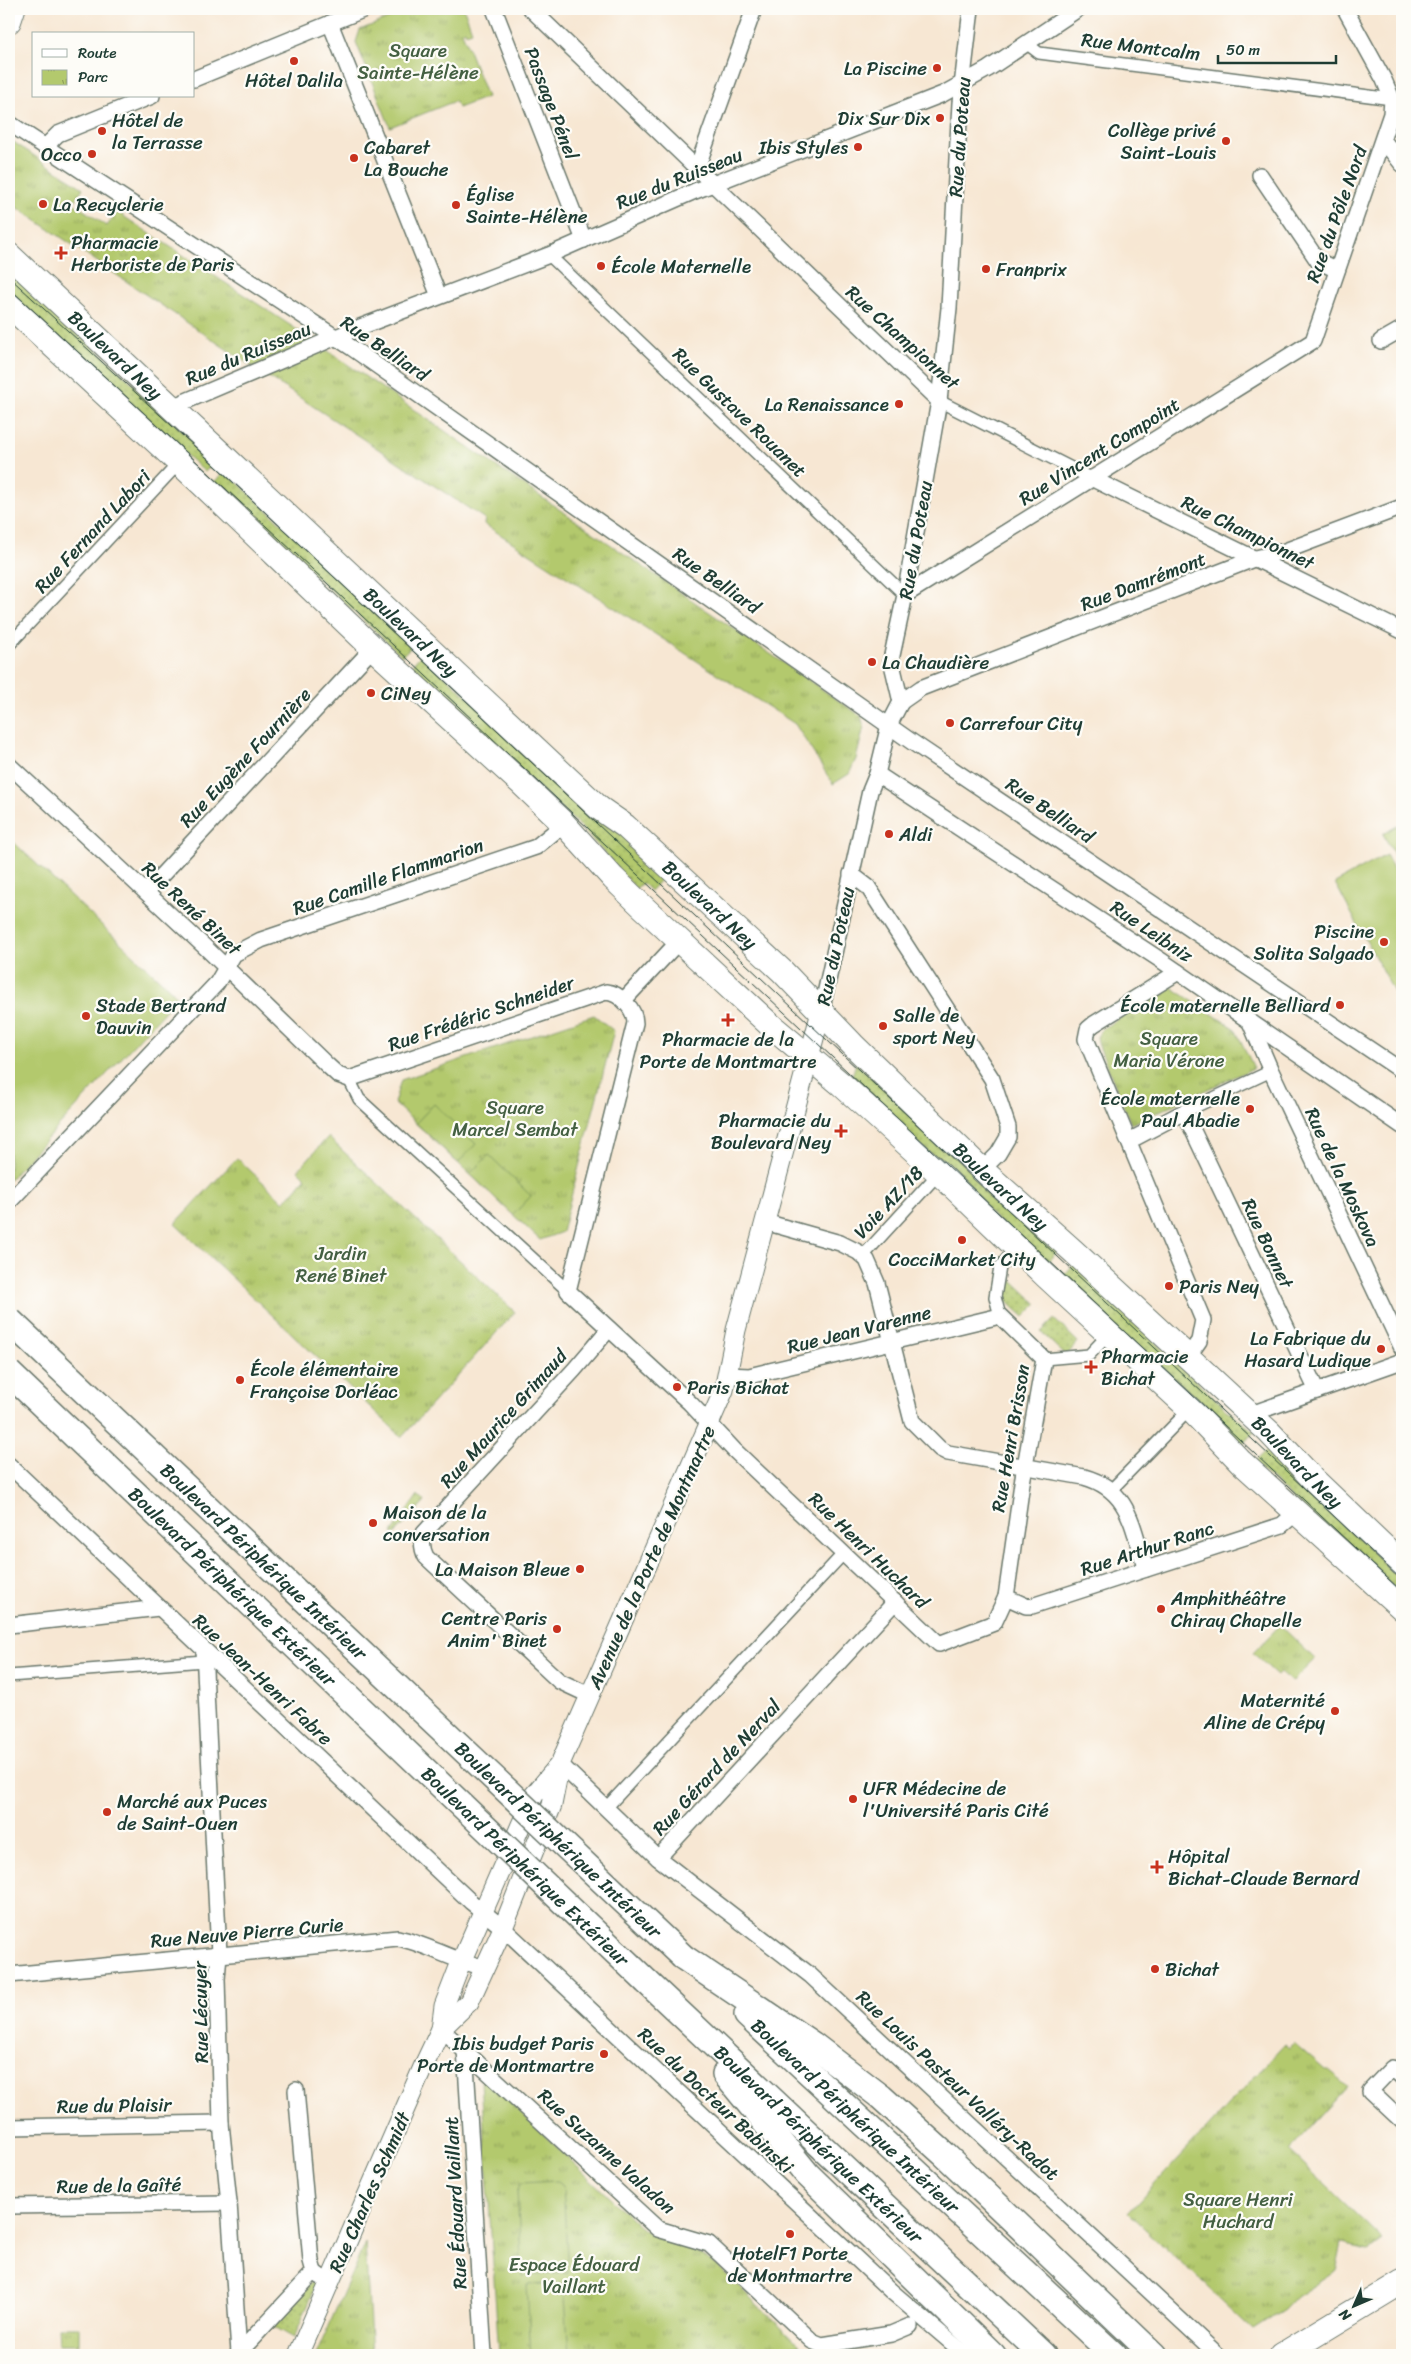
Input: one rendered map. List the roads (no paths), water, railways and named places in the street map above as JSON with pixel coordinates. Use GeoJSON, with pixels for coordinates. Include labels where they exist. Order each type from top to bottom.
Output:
{"type":"FeatureCollection","features":[{"type":"Feature","properties":{"kind":"highway","name":"Boulevard Périphérique Intérieur"},"geometry":{"type":"LineString","coordinates":[[9,1320],[683,1957],[1114,2355]]}},
{"type":"Feature","properties":{"kind":"highway","name":"Boulevard Périphérique Extérieur"},"geometry":{"type":"LineString","coordinates":[[9,1373],[647,1982],[1043,2355]]}},
{"type":"Feature","properties":{"kind":"highway"},"geometry":{"type":"LineString","coordinates":[[683,1957],[835,2062],[881,2097],[944,2154],[1154,2355]]}},
{"type":"Feature","properties":{"kind":"highway"},"geometry":{"type":"LineString","coordinates":[[647,1982],[807,2174],[993,2355]]}},
{"type":"Feature","properties":{"kind":"main road"},"geometry":{"type":"LineString","coordinates":[[9,21],[12,9]]}},
{"type":"Feature","properties":{"kind":"main road","name":"Boulevard Ney"},"geometry":{"type":"LineString","coordinates":[[9,255],[600,808],[625,826],[767,958],[982,1170],[1072,1250],[1248,1415],[1269,1432],[1314,1480],[1402,1564]]}},
{"type":"Feature","properties":{"kind":"main road","name":"Boulevard Ney"},"geometry":{"type":"LineString","coordinates":[[9,305],[180,463],[373,648],[564,824],[613,878],[679,941],[768,1023],[939,1173],[1190,1409],[1241,1462],[1402,1608]]}},
{"type":"Feature","properties":{"kind":"main road"},"geometry":{"type":"LineString","coordinates":[[1282,2355],[1402,2282]]}},
{"type":"Feature","properties":{"kind":"street"},"geometry":{"type":"LineString","coordinates":[[195,79],[366,9]]}},
{"type":"Feature","properties":{"kind":"street","name":"Passage Pénel"},"geometry":{"type":"LineString","coordinates":[[494,9],[584,240]]}},
{"type":"Feature","properties":{"kind":"street","name":"Rue Championnet"},"geometry":{"type":"LineString","coordinates":[[531,9],[938,401],[1402,631]]}},
{"type":"Feature","properties":{"kind":"street"},"geometry":{"type":"LineString","coordinates":[[697,168],[754,9]]}},
{"type":"Feature","properties":{"kind":"street","name":"Rue du Poteau"},"geometry":{"type":"LineString","coordinates":[[808,1057],[821,1012],[870,790],[877,774],[889,725],[902,702],[891,660],[906,595],[938,401],[948,308],[962,84],[971,9]]}},
{"type":"Feature","properties":{"kind":"street","name":"Rue du Ruisseau"},"geometry":{"type":"LineString","coordinates":[[172,407],[258,369],[439,296],[549,255],[695,191],[944,94],[1078,9]]}},
{"type":"Feature","properties":{"kind":"street"},"geometry":{"type":"LineString","coordinates":[[1345,9],[1397,99]]}},
{"type":"Feature","properties":{"kind":"street"},"geometry":{"type":"LineString","coordinates":[[330,23],[439,296]]}},
{"type":"Feature","properties":{"kind":"street","name":"Rue Montcalm"},"geometry":{"type":"LineString","coordinates":[[1026,43],[1039,54],[1397,99]]}},
{"type":"Feature","properties":{"kind":"street"},"geometry":{"type":"LineString","coordinates":[[45,146],[58,134],[147,98]]}},
{"type":"Feature","properties":{"kind":"street","name":"Rue du Pôle Nord"},"geometry":{"type":"LineString","coordinates":[[1313,341],[1397,99]]}},
{"type":"Feature","properties":{"kind":"street","name":"Rue Belliard"},"geometry":{"type":"LineString","coordinates":[[9,123],[335,338],[889,725],[1402,1070]]}},
{"type":"Feature","properties":{"kind":"street"},"geometry":{"type":"LineString","coordinates":[[1383,140],[1402,164]]}},
{"type":"Feature","properties":{"kind":"street"},"geometry":{"type":"LineString","coordinates":[[1260,175],[1318,261],[1337,270]]}},
{"type":"Feature","properties":{"kind":"street","name":"Rue Gustave Rouanet"},"geometry":{"type":"LineString","coordinates":[[549,255],[906,595]]}},
{"type":"Feature","properties":{"kind":"street"},"geometry":{"type":"LineString","coordinates":[[1381,341],[1402,329]]}},
{"type":"Feature","properties":{"kind":"street","name":"Rue Vincent Compoint"},"geometry":{"type":"LineString","coordinates":[[906,595],[1313,341]]}},
{"type":"Feature","properties":{"kind":"street","name":"Rue Fernand Labori"},"geometry":{"type":"LineString","coordinates":[[9,645],[180,463]]}},
{"type":"Feature","properties":{"kind":"street","name":"Rue Damrémont"},"geometry":{"type":"LineString","coordinates":[[902,702],[921,688],[1256,558],[1285,551],[1402,507]]}},
{"type":"Feature","properties":{"kind":"street","name":"Rue Eugène Fournière"},"geometry":{"type":"LineString","coordinates":[[146,892],[373,648]]}},
{"type":"Feature","properties":{"kind":"street","name":"Rue René Binet"},"geometry":{"type":"LineString","coordinates":[[9,765],[226,967],[326,1064],[338,1074],[349,1079]]}},
{"type":"Feature","properties":{"kind":"street","name":"Rue Leibniz"},"geometry":{"type":"LineString","coordinates":[[877,774],[1178,972],[1402,1126]]}},
{"type":"Feature","properties":{"kind":"street","name":"Rue Camille Flammarion"},"geometry":{"type":"LineString","coordinates":[[9,1202],[217,983],[234,954],[261,940],[536,847],[564,824]]}},
{"type":"Feature","properties":{"kind":"street"},"geometry":{"type":"LineString","coordinates":[[851,874],[868,887],[992,1080],[1008,1126],[1008,1138],[998,1154],[982,1170]]}},
{"type":"Feature","properties":{"kind":"street"},"geometry":{"type":"LineString","coordinates":[[568,1291],[635,1023],[633,1014],[624,1000],[679,941]]}},
{"type":"Feature","properties":{"kind":"street"},"geometry":{"type":"LineString","coordinates":[[1178,972],[1094,1024],[1088,1029],[1086,1039],[1203,1320],[1199,1341],[1187,1358]]}},
{"type":"Feature","properties":{"kind":"street","name":"Rue Frédéric Schneider"},"geometry":{"type":"LineString","coordinates":[[349,1079],[606,992],[610,992],[624,1000]]}},
{"type":"Feature","properties":{"kind":"street","name":"Rue de la Moskova"},"geometry":{"type":"LineString","coordinates":[[1250,1022],[1271,1071],[1402,1348]]}},
{"type":"Feature","properties":{"kind":"street","name":"Avenue de la Porte de Montmartre"},"geometry":{"type":"LineString","coordinates":[[490,1925],[552,1805],[560,1764],[724,1390],[808,1057]]}},
{"type":"Feature","properties":{"kind":"street"},"geometry":{"type":"LineString","coordinates":[[1129,1141],[1184,1112],[1271,1071]]}},
{"type":"Feature","properties":{"kind":"street"},"geometry":{"type":"LineString","coordinates":[[349,1079],[359,1099],[690,1403],[709,1424]]}},
{"type":"Feature","properties":{"kind":"street","name":"Rue Bonnet"},"geometry":{"type":"LineString","coordinates":[[1184,1112],[1316,1391]]}},
{"type":"Feature","properties":{"kind":"street","name":"Voie AZ/18"},"geometry":{"type":"LineString","coordinates":[[863,1256],[939,1173]]}},
{"type":"Feature","properties":{"kind":"street"},"geometry":{"type":"LineString","coordinates":[[765,1222],[840,1243],[863,1256],[874,1272],[912,1421],[940,1449],[948,1453],[1084,1477],[1103,1483],[1112,1489],[1124,1506],[1146,1569]]}},
{"type":"Feature","properties":{"kind":"street"},"geometry":{"type":"LineString","coordinates":[[1017,1247],[1000,1267],[995,1297],[1000,1316],[1044,1358]]}},
{"type":"Feature","properties":{"kind":"street","name":"Rue Jean Varenne"},"geometry":{"type":"LineString","coordinates":[[727,1375],[749,1376],[1000,1316]]}},
{"type":"Feature","properties":{"kind":"street","name":"Rue Maurice Grimaud"},"geometry":{"type":"LineString","coordinates":[[589,1695],[559,1682],[426,1557],[423,1550],[423,1537],[609,1329]]}},
{"type":"Feature","properties":{"kind":"street","name":"Rue Henri Brisson"},"geometry":{"type":"LineString","coordinates":[[1006,1597],[1044,1358],[1089,1354],[1109,1334]]}},
{"type":"Feature","properties":{"kind":"street"},"geometry":{"type":"LineString","coordinates":[[1248,1415],[1402,1360]]}},
{"type":"Feature","properties":{"kind":"street"},"geometry":{"type":"LineString","coordinates":[[1112,1489],[1190,1409]]}},
{"type":"Feature","properties":{"kind":"street","name":"Rue Henri Huchard"},"geometry":{"type":"LineString","coordinates":[[709,1424],[734,1450],[939,1644],[994,1623],[1006,1597]]}},
{"type":"Feature","properties":{"kind":"street","name":"Rue Jean-Henri Fabre"},"geometry":{"type":"LineString","coordinates":[[9,1465],[159,1608],[202,1661],[490,1925]]}},
{"type":"Feature","properties":{"kind":"street","name":"Rue Arthur Ranc"},"geometry":{"type":"LineString","coordinates":[[1006,1597],[1026,1606],[1032,1606],[1282,1525],[1297,1512]]}},
{"type":"Feature","properties":{"kind":"street"},"geometry":{"type":"LineString","coordinates":[[606,1808],[844,1554]]}},
{"type":"Feature","properties":{"kind":"street","name":"Rue Gérard de Nerval"},"geometry":{"type":"LineString","coordinates":[[560,1764],[658,1858],[895,1602]]}},
{"type":"Feature","properties":{"kind":"street"},"geometry":{"type":"LineString","coordinates":[[9,1625],[159,1608]]}},
{"type":"Feature","properties":{"kind":"street"},"geometry":{"type":"LineString","coordinates":[[9,1676],[202,1661]]}},
{"type":"Feature","properties":{"kind":"street","name":"Rue Lécuyer"},"geometry":{"type":"LineString","coordinates":[[202,1661],[219,1954],[217,1979],[220,2123],[229,2203],[238,2354]]}},
{"type":"Feature","properties":{"kind":"street","name":"Avenue de la Porte de Montmartre"},"geometry":{"type":"LineString","coordinates":[[490,1925],[534,1795],[560,1764]]}},
{"type":"Feature","properties":{"kind":"street","name":"Rue Louis Pasteur Valléry-Radot"},"geometry":{"type":"LineString","coordinates":[[658,1858],[810,1974],[1218,2355]]}},
{"type":"Feature","properties":{"kind":"street","name":"Rue Charles Schmidt"},"geometry":{"type":"LineString","coordinates":[[298,2355],[321,2277],[441,2029],[444,2006],[461,1962],[490,1925]]}},
{"type":"Feature","properties":{"kind":"street","name":"Rue Charles Schmidt"},"geometry":{"type":"LineString","coordinates":[[441,2029],[468,2002],[484,1967],[490,1925]]}},
{"type":"Feature","properties":{"kind":"street","name":"Rue du Docteur Babinski"},"geometry":{"type":"LineString","coordinates":[[490,1925],[891,2291],[966,2355]]}},
{"type":"Feature","properties":{"kind":"street","name":"Rue Neuve Pierre Curie"},"geometry":{"type":"LineString","coordinates":[[9,1975],[398,1938],[409,1940],[461,1962],[484,1967]]}},
{"type":"Feature","properties":{"kind":"street","name":"Rue Suzanne Valadon"},"geometry":{"type":"LineString","coordinates":[[441,2029],[465,2049],[658,2229],[709,2244],[812,2341],[822,2345],[891,2334],[910,2326]]}},
{"type":"Feature","properties":{"kind":"street","name":"Rue Édouard Vaillant"},"geometry":{"type":"LineString","coordinates":[[465,2049],[484,2355]]}},
{"type":"Feature","properties":{"kind":"street"},"geometry":{"type":"LineString","coordinates":[[1402,2077],[1392,2068],[1370,2091],[1402,2121]]}},
{"type":"Feature","properties":{"kind":"street"},"geometry":{"type":"LineString","coordinates":[[238,2354],[321,2277],[310,2261],[296,2090]]}},
{"type":"Feature","properties":{"kind":"street","name":"Rue du Plaisir"},"geometry":{"type":"LineString","coordinates":[[9,2127],[220,2123]]}},
{"type":"Feature","properties":{"kind":"street","name":"Rue de la Gaîté"},"geometry":{"type":"LineString","coordinates":[[9,2206],[229,2203]]}},
{"type":"Feature","properties":{"kind":"street"},"geometry":{"type":"LineString","coordinates":[[913,2309],[910,2326],[921,2330],[937,2341],[951,2355]]}},
{"type":"Feature","properties":{"kind":"tram line"},"geometry":{"type":"LineString","coordinates":[[9,277],[218,468],[1402,1580]]}},
{"type":"Feature","properties":{"kind":"tram line"},"geometry":{"type":"LineString","coordinates":[[9,288],[280,539],[1402,1592]]}},
{"type":"Feature","properties":{"kind":"place","name":"Hôtel Dalila"},"geometry":{"type":"Point","coordinates":[294,61]}},
{"type":"Feature","properties":{"kind":"place","name":"La Piscine"},"geometry":{"type":"Point","coordinates":[937,68]}},
{"type":"Feature","properties":{"kind":"place","name":"Dix Sur Dix"},"geometry":{"type":"Point","coordinates":[940,118]}},
{"type":"Feature","properties":{"kind":"place","name":"Hôtel de la Terrasse"},"geometry":{"type":"Point","coordinates":[102,131]}},
{"type":"Feature","properties":{"kind":"place","name":"Collège privé Saint-Louis"},"geometry":{"type":"Point","coordinates":[1226,141]}},
{"type":"Feature","properties":{"kind":"place","name":"Ibis Styles"},"geometry":{"type":"Point","coordinates":[858,147]}},
{"type":"Feature","properties":{"kind":"place","name":"Occo"},"geometry":{"type":"Point","coordinates":[92,154]}},
{"type":"Feature","properties":{"kind":"place","name":"Cabaret La Bouche"},"geometry":{"type":"Point","coordinates":[354,158]}},
{"type":"Feature","properties":{"kind":"place","name":"La Recyclerie"},"geometry":{"type":"Point","coordinates":[43,204]}},
{"type":"Feature","properties":{"kind":"place","name":"Église Sainte-Hélène"},"geometry":{"type":"Point","coordinates":[456,205]}},
{"type":"Feature","properties":{"kind":"place","name":"Pharmacie Herboriste de Paris"},"geometry":{"type":"Point","coordinates":[61,253]}},
{"type":"Feature","properties":{"kind":"place","name":"École Maternelle"},"geometry":{"type":"Point","coordinates":[601,266]}},
{"type":"Feature","properties":{"kind":"place","name":"Franprix"},"geometry":{"type":"Point","coordinates":[986,269]}},
{"type":"Feature","properties":{"kind":"place","name":"La Renaissance"},"geometry":{"type":"Point","coordinates":[899,404]}},
{"type":"Feature","properties":{"kind":"place","name":"La Chaudière"},"geometry":{"type":"Point","coordinates":[872,662]}},
{"type":"Feature","properties":{"kind":"place","name":"CiNey"},"geometry":{"type":"Point","coordinates":[371,693]}},
{"type":"Feature","properties":{"kind":"place","name":"Carrefour City"},"geometry":{"type":"Point","coordinates":[950,723]}},
{"type":"Feature","properties":{"kind":"place","name":"Aldi"},"geometry":{"type":"Point","coordinates":[889,834]}},
{"type":"Feature","properties":{"kind":"place","name":"Piscine Solita Salgado"},"geometry":{"type":"Point","coordinates":[1384,942]}},
{"type":"Feature","properties":{"kind":"place","name":"École maternelle Belliard"},"geometry":{"type":"Point","coordinates":[1340,1005]}},
{"type":"Feature","properties":{"kind":"place","name":"Stade Bertrand Dauvin"},"geometry":{"type":"Point","coordinates":[86,1016]}},
{"type":"Feature","properties":{"kind":"place","name":"Pharmacie de la Porte de Montmartre"},"geometry":{"type":"Point","coordinates":[728,1020]}},
{"type":"Feature","properties":{"kind":"place","name":"Salle de sport Ney"},"geometry":{"type":"Point","coordinates":[883,1026]}},
{"type":"Feature","properties":{"kind":"place","name":"École maternelle Paul Abadie"},"geometry":{"type":"Point","coordinates":[1250,1109]}},
{"type":"Feature","properties":{"kind":"place","name":"Pharmacie du Boulevard Ney"},"geometry":{"type":"Point","coordinates":[841,1131]}},
{"type":"Feature","properties":{"kind":"place","name":"CocciMarket City"},"geometry":{"type":"Point","coordinates":[962,1240]}},
{"type":"Feature","properties":{"kind":"place","name":"Paris Ney"},"geometry":{"type":"Point","coordinates":[1169,1286]}},
{"type":"Feature","properties":{"kind":"place","name":"La Fabrique du Hasard Ludique"},"geometry":{"type":"Point","coordinates":[1381,1349]}},
{"type":"Feature","properties":{"kind":"place","name":"Pharmacie Bichat"},"geometry":{"type":"Point","coordinates":[1091,1367]}},
{"type":"Feature","properties":{"kind":"place","name":"École élémentaire Françoise Dorléac"},"geometry":{"type":"Point","coordinates":[240,1380]}},
{"type":"Feature","properties":{"kind":"place","name":"Paris Bichat"},"geometry":{"type":"Point","coordinates":[677,1387]}},
{"type":"Feature","properties":{"kind":"place","name":"Maison de la conversation"},"geometry":{"type":"Point","coordinates":[373,1523]}},
{"type":"Feature","properties":{"kind":"place","name":"La Maison Bleue"},"geometry":{"type":"Point","coordinates":[580,1569]}},
{"type":"Feature","properties":{"kind":"place","name":"Amphithéâtre Chiray Chapelle"},"geometry":{"type":"Point","coordinates":[1161,1609]}},
{"type":"Feature","properties":{"kind":"place","name":"Centre Paris Anim' Binet"},"geometry":{"type":"Point","coordinates":[557,1629]}},
{"type":"Feature","properties":{"kind":"place","name":"Maternité Aline de Crépy"},"geometry":{"type":"Point","coordinates":[1335,1711]}},
{"type":"Feature","properties":{"kind":"place","name":"UFR Médecine de l'Université Paris Cité"},"geometry":{"type":"Point","coordinates":[853,1799]}},
{"type":"Feature","properties":{"kind":"place","name":"Marché aux Puces de Saint-Ouen"},"geometry":{"type":"Point","coordinates":[107,1812]}},
{"type":"Feature","properties":{"kind":"place","name":"Hôpital Bichat-Claude Bernard"},"geometry":{"type":"Point","coordinates":[1157,1867]}},
{"type":"Feature","properties":{"kind":"place","name":"Bichat"},"geometry":{"type":"Point","coordinates":[1155,1969]}},
{"type":"Feature","properties":{"kind":"place","name":"Ibis budget Paris Porte de Montmartre"},"geometry":{"type":"Point","coordinates":[604,2054]}},
{"type":"Feature","properties":{"kind":"place","name":"HotelF1 Porte de Montmartre"},"geometry":{"type":"Point","coordinates":[790,2234]}},
{"type":"Feature","properties":{"kind":"park label","name":"Square Sainte-Hélène"},"geometry":{"type":"Point","coordinates":[418,61]}},
{"type":"Feature","properties":{"kind":"park label","name":"Square Maria Vérone"},"geometry":{"type":"Point","coordinates":[1169,1049]}},
{"type":"Feature","properties":{"kind":"park label","name":"Square Marcel Sembat"},"geometry":{"type":"Point","coordinates":[515,1118]}},
{"type":"Feature","properties":{"kind":"park label","name":"Jardin René Binet"},"geometry":{"type":"Point","coordinates":[341,1264]}},
{"type":"Feature","properties":{"kind":"park label","name":"Square Henri Huchard"},"geometry":{"type":"Point","coordinates":[1238,2210]}},
{"type":"Feature","properties":{"kind":"park label","name":"Espace Édouard Vaillant"},"geometry":{"type":"Point","coordinates":[574,2275]}}]}
